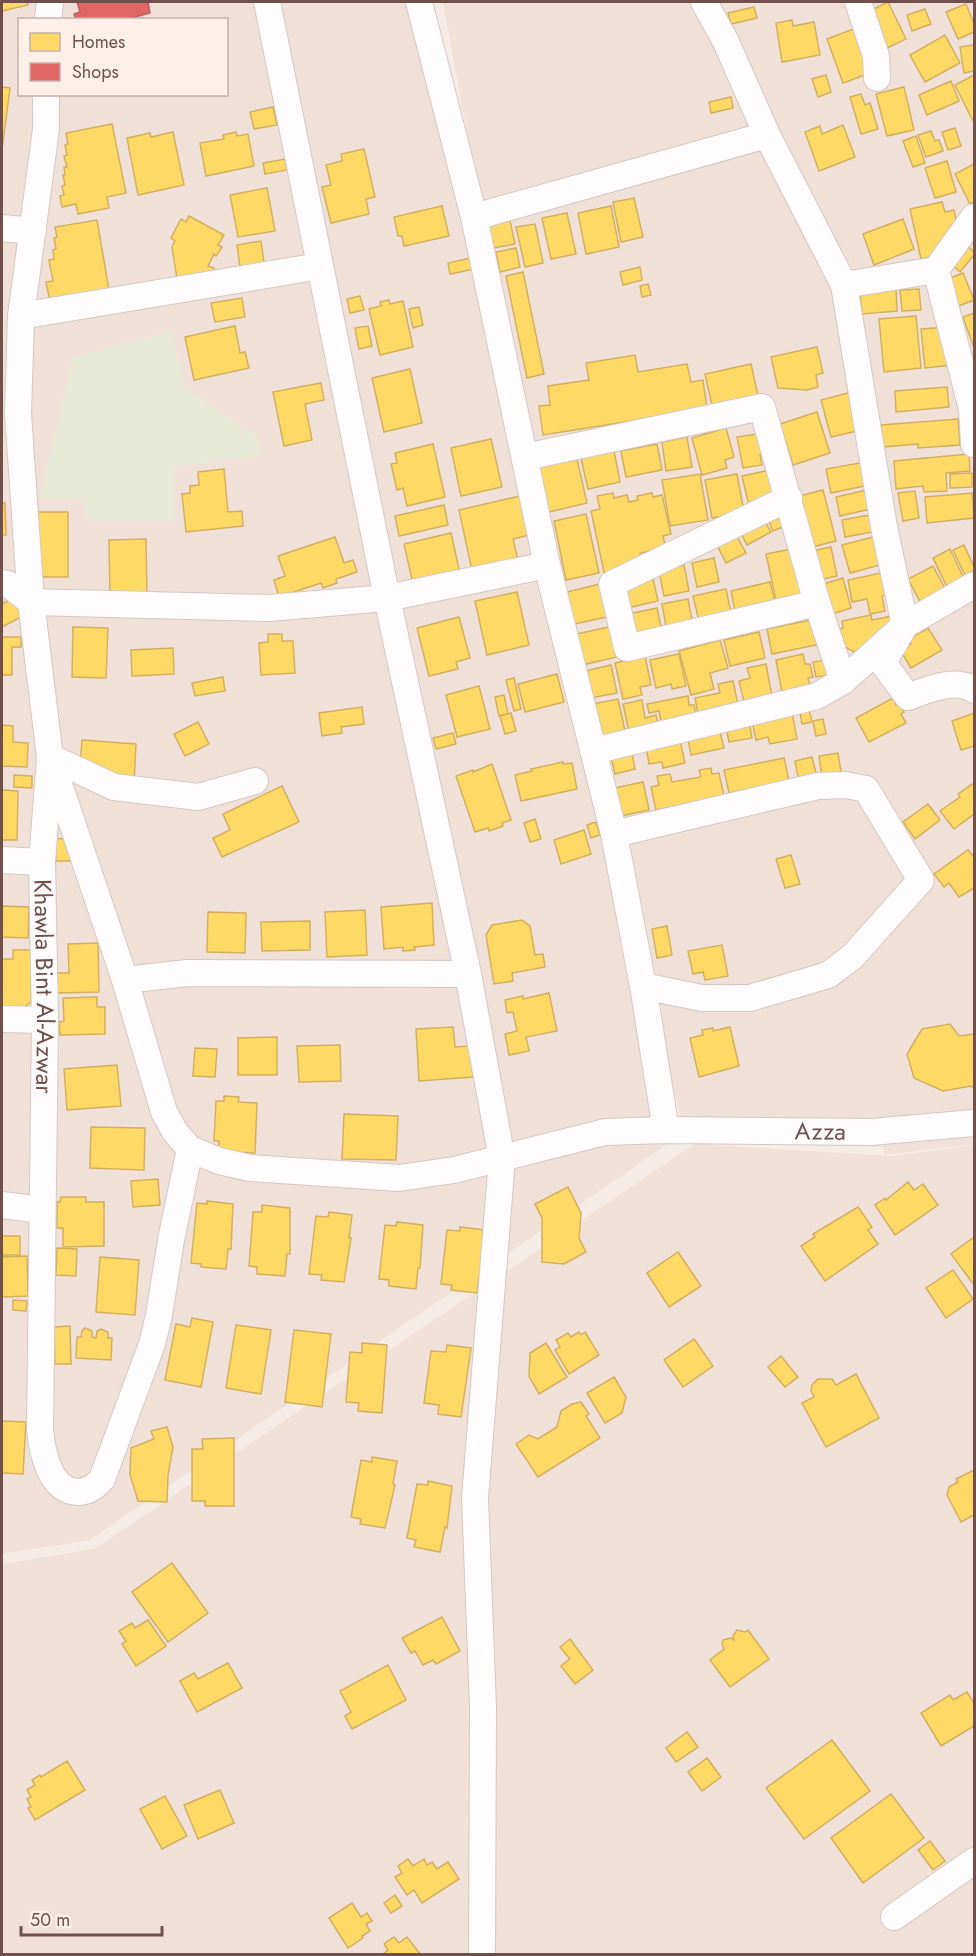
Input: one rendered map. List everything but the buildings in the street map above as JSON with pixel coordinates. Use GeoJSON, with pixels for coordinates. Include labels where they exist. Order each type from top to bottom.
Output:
{"type":"FeatureCollection","features":[{"type":"Feature","properties":{"kind":"street"},"geometry":{"type":"LineString","coordinates":[[48,18],[50,2]]}},
{"type":"Feature","properties":{"kind":"street"},"geometry":{"type":"LineString","coordinates":[[267,2],[387,598],[468,974],[502,1159],[474,1498],[483,1707],[482,1954]]}},
{"type":"Feature","properties":{"kind":"street"},"geometry":{"type":"LineString","coordinates":[[420,2],[474,218],[548,565],[614,834],[643,987],[666,1130]]}},
{"type":"Feature","properties":{"kind":"street"},"geometry":{"type":"LineString","coordinates":[[704,2],[726,42],[767,135],[844,285],[884,527],[905,626],[883,663],[908,697],[940,685],[969,686],[975,690]]}},
{"type":"Feature","properties":{"kind":"street"},"geometry":{"type":"LineString","coordinates":[[858,2],[876,56],[877,78]]}},
{"type":"Feature","properties":{"kind":"street","name":"Khawla Bint Al-Azwar"},"geometry":{"type":"LineString","coordinates":[[46,96],[45,129],[10,412],[50,757],[42,862],[45,1020],[41,1443],[47,1464],[57,1481],[68,1490],[82,1492],[95,1486],[102,1479],[152,1344],[190,1149]]}},
{"type":"Feature","properties":{"kind":"street"},"geometry":{"type":"LineString","coordinates":[[474,218],[767,135]]}},
{"type":"Feature","properties":{"kind":"street"},"geometry":{"type":"LineString","coordinates":[[844,285],[936,270],[975,218]]}},
{"type":"Feature","properties":{"kind":"street"},"geometry":{"type":"LineString","coordinates":[[2,228],[33,231]]}},
{"type":"Feature","properties":{"kind":"street"},"geometry":{"type":"LineString","coordinates":[[21,316],[320,266]]}},
{"type":"Feature","properties":{"kind":"street"},"geometry":{"type":"LineString","coordinates":[[936,270],[972,409],[975,444]]}},
{"type":"Feature","properties":{"kind":"street"},"geometry":{"type":"LineString","coordinates":[[525,457],[762,407],[817,603],[843,681]]}},
{"type":"Feature","properties":{"kind":"street"},"geometry":{"type":"LineString","coordinates":[[789,498],[612,584],[627,648],[817,603]]}},
{"type":"Feature","properties":{"kind":"street"},"geometry":{"type":"LineString","coordinates":[[2,584],[8,584],[31,602],[269,608],[387,598],[548,565]]}},
{"type":"Feature","properties":{"kind":"street"},"geometry":{"type":"LineString","coordinates":[[593,751],[817,696],[843,681],[905,626],[975,585]]}},
{"type":"Feature","properties":{"kind":"street"},"geometry":{"type":"LineString","coordinates":[[50,757],[114,787],[124,789],[198,797],[255,781]]}},
{"type":"Feature","properties":{"kind":"street"},"geometry":{"type":"LineString","coordinates":[[50,757],[125,980],[164,1112],[190,1149]]}},
{"type":"Feature","properties":{"kind":"street"},"geometry":{"type":"LineString","coordinates":[[614,834],[818,786],[846,785],[866,789],[921,880],[852,957],[828,975],[750,998],[702,998],[643,987]]}},
{"type":"Feature","properties":{"kind":"street"},"geometry":{"type":"LineString","coordinates":[[2,860],[42,862]]}},
{"type":"Feature","properties":{"kind":"street"},"geometry":{"type":"LineString","coordinates":[[125,980],[187,972],[468,974]]}},
{"type":"Feature","properties":{"kind":"street"},"geometry":{"type":"LineString","coordinates":[[2,1019],[45,1020]]}},
{"type":"Feature","properties":{"kind":"street","name":"Azza"},"geometry":{"type":"LineString","coordinates":[[190,1149],[219,1161],[250,1168],[399,1178],[454,1170],[605,1132],[666,1130],[871,1132],[975,1123]]}},
{"type":"Feature","properties":{"kind":"street"},"geometry":{"type":"LineString","coordinates":[[2,1205],[42,1210]]}},
{"type":"Feature","properties":{"kind":"street"},"geometry":{"type":"LineString","coordinates":[[894,1917],[975,1861]]}},
{"type":"Feature","properties":{"kind":"shaded area"},"geometry":{"type":"Polygon","coordinates":[[[2,2],[426,2],[669,1143],[90,1540],[2,1554],[2,2]]]}},
{"type":"Feature","properties":{"kind":"shaded area"},"geometry":{"type":"Polygon","coordinates":[[[443,2],[974,2],[974,1144],[885,1155],[883,1147],[684,1135],[489,251],[443,2]]]}},
{"type":"Feature","properties":{"kind":"shaded area"},"geometry":{"type":"Polygon","coordinates":[[[695,1144],[892,1156],[974,1145],[974,1954],[2,1954],[2,1564],[94,1549],[695,1144]]]}},
{"type":"Feature","properties":{"kind":"green space"},"geometry":{"type":"Polygon","coordinates":[[[171,331],[186,388],[256,436],[263,456],[175,466],[175,521],[87,521],[83,499],[39,498],[73,357],[171,331]]]}}]}
